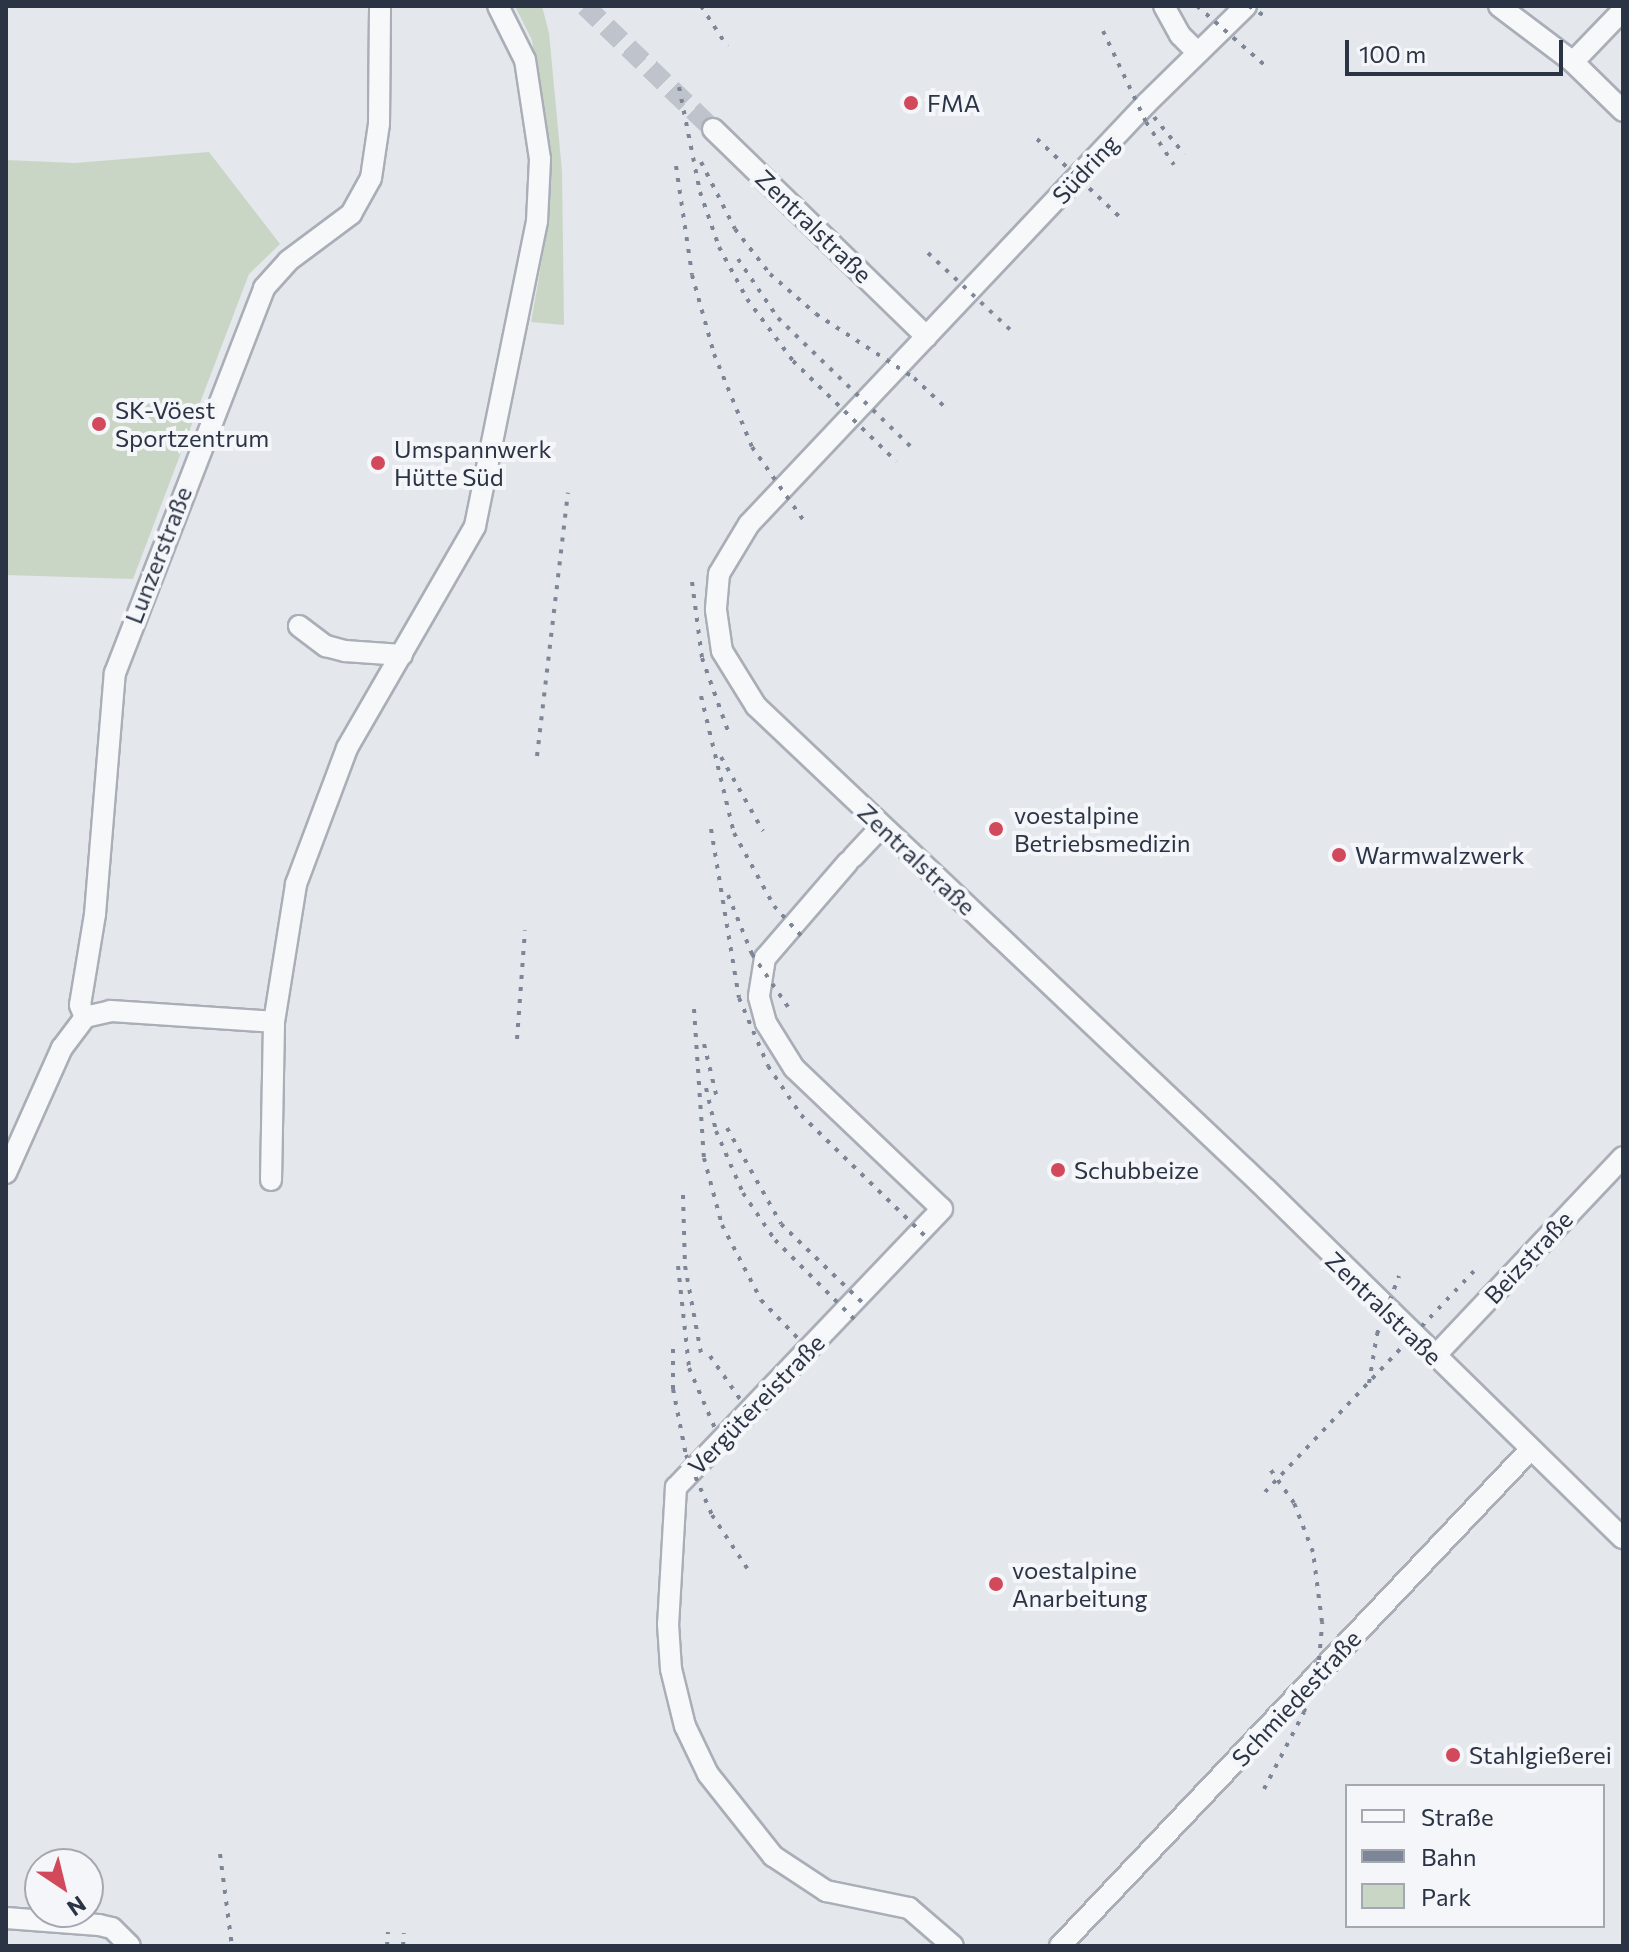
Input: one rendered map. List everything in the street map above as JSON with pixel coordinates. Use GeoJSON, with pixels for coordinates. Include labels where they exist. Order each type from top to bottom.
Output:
{"type":"FeatureCollection","features":[{"type":"Feature","properties":{"kind":"street","name":"Lunzerstraße"},"geometry":{"type":"LineString","coordinates":[[85,1017],[80,1005],[96,903],[115,673],[264,288],[288,261],[351,214],[371,178],[379,124],[380,6]]}},
{"type":"Feature","properties":{"kind":"street"},"geometry":{"type":"LineString","coordinates":[[271,1180],[274,1022],[284,934],[311,835],[347,748],[475,526],[537,221],[540,159],[525,60],[498,6]]}},
{"type":"Feature","properties":{"kind":"street"},"geometry":{"type":"LineString","coordinates":[[1164,6],[1198,53]]}},
{"type":"Feature","properties":{"kind":"street","name":"Südring"},"geometry":{"type":"LineString","coordinates":[[927,337],[1246,6]]}},
{"type":"Feature","properties":{"kind":"street"},"geometry":{"type":"LineString","coordinates":[[1499,6],[1573,62],[1623,111]]}},
{"type":"Feature","properties":{"kind":"street"},"geometry":{"type":"LineString","coordinates":[[1573,62],[1623,10]]}},
{"type":"Feature","properties":{"kind":"street","name":"Zentralstraße"},"geometry":{"type":"LineString","coordinates":[[713,129],[927,337],[749,524],[725,559],[716,592],[722,651],[741,689],[1266,1189],[1434,1357],[1623,1538]]}},
{"type":"Feature","properties":{"kind":"street"},"geometry":{"type":"LineString","coordinates":[[299,626],[326,646],[345,651],[402,655]]}},
{"type":"Feature","properties":{"kind":"street","name":"Vergütereistraße"},"geometry":{"type":"LineString","coordinates":[[882,826],[765,958],[759,997],[766,1023],[794,1068],[942,1209],[676,1487],[668,1624],[671,1669],[685,1726],[708,1774],[773,1856],[826,1891],[909,1908],[953,1946]]}},
{"type":"Feature","properties":{"kind":"street"},"geometry":{"type":"LineString","coordinates":[[6,1173],[62,1048],[85,1017],[110,1011],[274,1022]]}},
{"type":"Feature","properties":{"kind":"street","name":"Beizstraße"},"geometry":{"type":"LineString","coordinates":[[1434,1357],[1623,1157]]}},
{"type":"Feature","properties":{"kind":"street","name":"Schmiedestraße"},"geometry":{"type":"LineString","coordinates":[[1060,1946],[1530,1450]]}},
{"type":"Feature","properties":{"kind":"street"},"geometry":{"type":"LineString","coordinates":[[6,1918],[99,1925],[120,1933],[130,1946]]}},
{"type":"Feature","properties":{"kind":"green space"},"geometry":{"type":"Polygon","coordinates":[[[515,6],[542,6],[549,33],[562,171],[564,325],[531,322],[549,220],[551,158],[532,40],[515,6]]]}},
{"type":"Feature","properties":{"kind":"green space","name":"SK-Vöest Sportzentrum"},"geometry":{"type":"Polygon","coordinates":[[[209,152],[280,244],[249,274],[133,579],[6,575],[6,160],[75,163],[209,152]]]}},
{"type":"Feature","properties":{"kind":"tunnel"},"geometry":{"type":"LineString","coordinates":[[585,6],[713,129]]}},
{"type":"Feature","properties":{"kind":"railway"},"geometry":{"type":"LineString","coordinates":[[701,6],[727,46]]}},
{"type":"Feature","properties":{"kind":"railway"},"geometry":{"type":"LineString","coordinates":[[1197,6],[1267,67]]}},
{"type":"Feature","properties":{"kind":"railway"},"geometry":{"type":"LineString","coordinates":[[1249,6],[1263,15]]}},
{"type":"Feature","properties":{"kind":"railway"},"geometry":{"type":"LineString","coordinates":[[1103,31],[1146,122],[1174,165]]}},
{"type":"Feature","properties":{"kind":"railway"},"geometry":{"type":"LineString","coordinates":[[679,87],[700,192],[719,247],[747,299],[793,361],[896,461]]}},
{"type":"Feature","properties":{"kind":"railway"},"geometry":{"type":"LineString","coordinates":[[1154,117],[1184,154]]}},
{"type":"Feature","properties":{"kind":"railway"},"geometry":{"type":"LineString","coordinates":[[1037,139],[1122,219]]}},
{"type":"Feature","properties":{"kind":"railway"},"geometry":{"type":"LineString","coordinates":[[701,162],[735,229],[770,274],[816,314],[914,378],[946,408]]}},
{"type":"Feature","properties":{"kind":"railway"},"geometry":{"type":"LineString","coordinates":[[676,166],[692,275],[714,354],[752,447],[804,521]]}},
{"type":"Feature","properties":{"kind":"railway"},"geometry":{"type":"LineString","coordinates":[[928,253],[1016,335]]}},
{"type":"Feature","properties":{"kind":"railway"},"geometry":{"type":"LineString","coordinates":[[738,259],[778,318],[910,446]]}},
{"type":"Feature","properties":{"kind":"railway"},"geometry":{"type":"LineString","coordinates":[[537,756],[568,493]]}},
{"type":"Feature","properties":{"kind":"railway"},"geometry":{"type":"LineString","coordinates":[[692,582],[702,658],[728,731]]}},
{"type":"Feature","properties":{"kind":"railway"},"geometry":{"type":"LineString","coordinates":[[701,696],[734,833],[774,906],[806,941]]}},
{"type":"Feature","properties":{"kind":"railway"},"geometry":{"type":"LineString","coordinates":[[721,757],[763,831]]}},
{"type":"Feature","properties":{"kind":"railway"},"geometry":{"type":"LineString","coordinates":[[711,829],[739,998],[768,1066],[801,1115],[929,1240]]}},
{"type":"Feature","properties":{"kind":"railway"},"geometry":{"type":"LineString","coordinates":[[728,895],[752,954],[788,1007]]}},
{"type":"Feature","properties":{"kind":"railway"},"geometry":{"type":"LineString","coordinates":[[517,1039],[525,930]]}},
{"type":"Feature","properties":{"kind":"railway"},"geometry":{"type":"LineString","coordinates":[[694,1009],[704,1158],[722,1225],[761,1300],[817,1358]]}},
{"type":"Feature","properties":{"kind":"railway"},"geometry":{"type":"LineString","coordinates":[[704,1044],[717,1098]]}},
{"type":"Feature","properties":{"kind":"railway"},"geometry":{"type":"LineString","coordinates":[[706,1088],[716,1131],[743,1193],[775,1240],[854,1319]]}},
{"type":"Feature","properties":{"kind":"railway"},"geometry":{"type":"LineString","coordinates":[[727,1128],[781,1224],[866,1306]]}},
{"type":"Feature","properties":{"kind":"railway"},"geometry":{"type":"LineString","coordinates":[[683,1195],[685,1266],[701,1353]]}},
{"type":"Feature","properties":{"kind":"railway"},"geometry":{"type":"LineString","coordinates":[[678,1266],[689,1368],[726,1454]]}},
{"type":"Feature","properties":{"kind":"railway"},"geometry":{"type":"LineString","coordinates":[[1265,1492],[1474,1271]]}},
{"type":"Feature","properties":{"kind":"railway"},"geometry":{"type":"LineString","coordinates":[[1369,1383],[1377,1334],[1399,1276]]}},
{"type":"Feature","properties":{"kind":"railway"},"geometry":{"type":"LineString","coordinates":[[673,1349],[673,1389],[686,1455],[712,1515],[747,1568]]}},
{"type":"Feature","properties":{"kind":"railway"},"geometry":{"type":"LineString","coordinates":[[710,1356],[756,1422]]}},
{"type":"Feature","properties":{"kind":"railway"},"geometry":{"type":"LineString","coordinates":[[1264,1789],[1304,1712],[1319,1660],[1322,1622],[1313,1552],[1294,1503],[1270,1469]]}},
{"type":"Feature","properties":{"kind":"railway"},"geometry":{"type":"LineString","coordinates":[[220,1854],[232,1946]]}},
{"type":"Feature","properties":{"kind":"railway"},"geometry":{"type":"LineString","coordinates":[[387,1946],[388,1932]]}},
{"type":"Feature","properties":{"kind":"railway"},"geometry":{"type":"LineString","coordinates":[[403,1946],[404,1933]]}},
{"type":"Feature","properties":{"kind":"place","name":"FMA"},"geometry":{"type":"Point","coordinates":[911,103]}},
{"type":"Feature","properties":{"kind":"place","name":"SK-Vöest Sportzentrum"},"geometry":{"type":"Point","coordinates":[99,424]}},
{"type":"Feature","properties":{"kind":"place","name":"Umspannwerk Hütte Süd"},"geometry":{"type":"Point","coordinates":[378,463]}},
{"type":"Feature","properties":{"kind":"place","name":"voestalpine Betriebsmedizin"},"geometry":{"type":"Point","coordinates":[996,829]}},
{"type":"Feature","properties":{"kind":"place","name":"Warmwalzwerk"},"geometry":{"type":"Point","coordinates":[1339,855]}},
{"type":"Feature","properties":{"kind":"place","name":"Schubbeize"},"geometry":{"type":"Point","coordinates":[1058,1170]}},
{"type":"Feature","properties":{"kind":"place","name":"voestalpine Anarbeitung"},"geometry":{"type":"Point","coordinates":[996,1584]}},
{"type":"Feature","properties":{"kind":"place","name":"Stahlgießerei"},"geometry":{"type":"Point","coordinates":[1453,1755]}}]}
